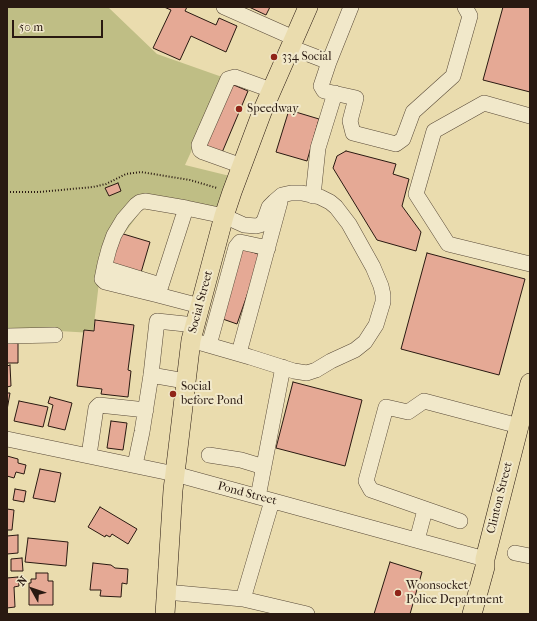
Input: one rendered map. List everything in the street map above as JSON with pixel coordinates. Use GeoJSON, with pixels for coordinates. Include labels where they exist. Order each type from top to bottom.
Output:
{"type":"FeatureCollection","features":[{"type":"Feature","properties":{"kind":"main road","name":"Social Street"},"geometry":{"type":"LineString","coordinates":[[166,614],[166,592],[173,490],[185,381],[193,332],[224,216],[232,192],[271,90],[308,7]]}},
{"type":"Feature","properties":{"kind":"main road","name":"Clinton Street"},"geometry":{"type":"LineString","coordinates":[[472,614],[530,383]]}},
{"type":"Feature","properties":{"kind":"street"},"geometry":{"type":"LineString","coordinates":[[224,7],[329,62]]}},
{"type":"Feature","properties":{"kind":"street"},"geometry":{"type":"LineString","coordinates":[[351,7],[321,86],[324,91],[356,98],[350,121],[353,133],[396,144],[404,139],[413,112],[453,76],[470,16],[465,7]]}},
{"type":"Feature","properties":{"kind":"street"},"geometry":{"type":"LineString","coordinates":[[242,166],[203,152],[200,150],[199,145],[228,79],[235,77],[271,90]]}},
{"type":"Feature","properties":{"kind":"street"},"geometry":{"type":"LineString","coordinates":[[313,196],[318,148],[335,93]]}},
{"type":"Feature","properties":{"kind":"street"},"geometry":{"type":"LineString","coordinates":[[530,116],[484,103],[434,131],[416,194],[448,244],[530,264]]}},
{"type":"Feature","properties":{"kind":"street"},"geometry":{"type":"LineString","coordinates":[[135,465],[146,410],[157,321],[193,332],[209,345],[239,353],[283,368],[307,373],[355,350],[364,342],[376,325],[383,302],[383,295],[373,267],[348,224],[336,207],[320,197],[302,193],[282,195],[269,207],[264,221],[260,225],[252,227],[224,216],[145,201],[140,202],[124,220],[114,235],[105,264],[111,270],[200,306]]}},
{"type":"Feature","properties":{"kind":"street"},"geometry":{"type":"LineString","coordinates":[[239,353],[282,195]]}},
{"type":"Feature","properties":{"kind":"street"},"geometry":{"type":"LineString","coordinates":[[159,290],[186,208]]}},
{"type":"Feature","properties":{"kind":"street"},"geometry":{"type":"LineString","coordinates":[[209,345],[236,246],[240,242],[268,248]]}},
{"type":"Feature","properties":{"kind":"street"},"geometry":{"type":"LineString","coordinates":[[7,336],[55,335]]}},
{"type":"Feature","properties":{"kind":"street"},"geometry":{"type":"LineString","coordinates":[[243,598],[265,499],[264,467],[283,368]]}},
{"type":"Feature","properties":{"kind":"street"},"geometry":{"type":"LineString","coordinates":[[151,375],[185,381]]}},
{"type":"Feature","properties":{"kind":"street"},"geometry":{"type":"LineString","coordinates":[[460,520],[426,510],[371,490],[366,481],[386,407],[408,412],[424,401],[519,426]]}},
{"type":"Feature","properties":{"kind":"street"},"geometry":{"type":"LineString","coordinates":[[89,455],[96,408],[99,405],[146,410]]}},
{"type":"Feature","properties":{"kind":"street","name":"Pond Street"},"geometry":{"type":"LineString","coordinates":[[7,439],[175,474],[485,559]]}},
{"type":"Feature","properties":{"kind":"street"},"geometry":{"type":"LineString","coordinates":[[209,455],[241,460],[264,467]]}},
{"type":"Feature","properties":{"kind":"street"},"geometry":{"type":"LineString","coordinates":[[417,540],[426,510]]}},
{"type":"Feature","properties":{"kind":"street"},"geometry":{"type":"LineString","coordinates":[[515,553],[530,556]]}},
{"type":"Feature","properties":{"kind":"street"},"geometry":{"type":"LineString","coordinates":[[166,592],[243,598],[307,614]]}},
{"type":"Feature","properties":{"kind":"path"},"geometry":{"type":"LineString","coordinates":[[7,192],[39,192],[93,187],[106,184],[126,174],[141,172],[190,180],[232,192]]}},
{"type":"Feature","properties":{"kind":"shaded area"},"geometry":{"type":"Polygon","coordinates":[[[7,7],[108,7],[157,54],[225,78],[185,165],[238,178],[231,210],[151,197],[121,238],[104,240],[93,333],[7,328],[7,7]]]}},
{"type":"Feature","properties":{"kind":"building"},"geometry":{"type":"Polygon","coordinates":[[[164,7],[187,7],[185,11],[216,25],[219,18],[237,26],[226,52],[191,36],[180,60],[153,48],[171,10],[164,7]]]}},
{"type":"Feature","properties":{"kind":"building"},"geometry":{"type":"Polygon","coordinates":[[[249,7],[270,7],[266,15],[249,7]]]}},
{"type":"Feature","properties":{"kind":"building"},"geometry":{"type":"Polygon","coordinates":[[[503,7],[530,7],[530,92],[483,80],[503,7]]]}},
{"type":"Feature","properties":{"kind":"building"},"geometry":{"type":"Polygon","coordinates":[[[229,83],[248,91],[221,155],[203,147],[229,83]]]}},
{"type":"Feature","properties":{"kind":"building"},"geometry":{"type":"Polygon","coordinates":[[[289,110],[319,119],[307,161],[276,152],[289,110]]]}},
{"type":"Feature","properties":{"kind":"building"},"geometry":{"type":"Polygon","coordinates":[[[346,151],[396,164],[393,174],[409,179],[402,206],[421,232],[416,251],[377,240],[333,168],[337,156],[346,151]]]}},
{"type":"Feature","properties":{"kind":"building"},"geometry":{"type":"Polygon","coordinates":[[[118,183],[121,191],[109,196],[105,188],[118,183]]]}},
{"type":"Feature","properties":{"kind":"building"},"geometry":{"type":"Polygon","coordinates":[[[120,233],[150,242],[140,276],[111,268],[120,233]]]}},
{"type":"Feature","properties":{"kind":"building"},"geometry":{"type":"Polygon","coordinates":[[[241,248],[261,255],[237,324],[217,317],[241,248]]]}},
{"type":"Feature","properties":{"kind":"building"},"geometry":{"type":"Polygon","coordinates":[[[427,253],[525,279],[499,375],[401,349],[427,253]]]}},
{"type":"Feature","properties":{"kind":"building"},"geometry":{"type":"Polygon","coordinates":[[[95,320],[134,325],[128,370],[131,371],[128,397],[101,394],[102,389],[77,386],[84,330],[94,331],[95,320]]]}},
{"type":"Feature","properties":{"kind":"building"},"geometry":{"type":"Polygon","coordinates":[[[7,343],[18,343],[18,363],[7,363],[7,343]]]}},
{"type":"Feature","properties":{"kind":"building"},"geometry":{"type":"Polygon","coordinates":[[[10,365],[11,386],[7,387],[7,366],[10,365]]]}},
{"type":"Feature","properties":{"kind":"building"},"geometry":{"type":"Polygon","coordinates":[[[293,382],[362,400],[345,466],[276,448],[293,382]]]}},
{"type":"Feature","properties":{"kind":"building"},"geometry":{"type":"Polygon","coordinates":[[[7,393],[10,393],[7,410],[7,393]]]}},
{"type":"Feature","properties":{"kind":"building"},"geometry":{"type":"Polygon","coordinates":[[[50,397],[72,403],[65,430],[48,426],[53,405],[48,403],[50,397]]]}},
{"type":"Feature","properties":{"kind":"building"},"geometry":{"type":"Polygon","coordinates":[[[19,401],[48,407],[43,427],[14,421],[19,401]]]}},
{"type":"Feature","properties":{"kind":"building"},"geometry":{"type":"Polygon","coordinates":[[[111,421],[127,423],[123,450],[107,448],[111,421]]]}},
{"type":"Feature","properties":{"kind":"building"},"geometry":{"type":"Polygon","coordinates":[[[7,456],[18,459],[18,463],[26,465],[24,474],[16,472],[14,478],[7,476],[7,456]]]}},
{"type":"Feature","properties":{"kind":"building"},"geometry":{"type":"Polygon","coordinates":[[[40,469],[61,473],[55,502],[33,498],[40,469]]]}},
{"type":"Feature","properties":{"kind":"building"},"geometry":{"type":"Polygon","coordinates":[[[15,489],[26,491],[24,502],[13,500],[15,489]]]}},
{"type":"Feature","properties":{"kind":"building"},"geometry":{"type":"Polygon","coordinates":[[[100,507],[137,529],[128,544],[112,534],[110,537],[106,535],[105,537],[88,527],[100,507]]]}},
{"type":"Feature","properties":{"kind":"building"},"geometry":{"type":"Polygon","coordinates":[[[7,509],[14,510],[12,530],[7,530],[7,509]]]}},
{"type":"Feature","properties":{"kind":"building"},"geometry":{"type":"Polygon","coordinates":[[[18,535],[18,553],[7,554],[7,536],[18,535]]]}},
{"type":"Feature","properties":{"kind":"building"},"geometry":{"type":"Polygon","coordinates":[[[28,538],[68,542],[66,566],[25,562],[28,538]]]}},
{"type":"Feature","properties":{"kind":"building"},"geometry":{"type":"Polygon","coordinates":[[[22,558],[23,571],[11,571],[11,559],[22,558]]]}},
{"type":"Feature","properties":{"kind":"building","name":"Woonsocket Police Department"},"geometry":{"type":"Polygon","coordinates":[[[390,562],[422,572],[410,614],[374,614],[390,562]]]}},
{"type":"Feature","properties":{"kind":"building"},"geometry":{"type":"Polygon","coordinates":[[[93,563],[111,565],[115,568],[128,569],[127,584],[122,583],[121,597],[100,596],[101,590],[90,590],[93,563]]]}},
{"type":"Feature","properties":{"kind":"building"},"geometry":{"type":"Polygon","coordinates":[[[36,573],[48,573],[48,581],[53,581],[53,605],[29,605],[29,583],[31,583],[31,579],[36,579],[36,573]]]}},
{"type":"Feature","properties":{"kind":"building"},"geometry":{"type":"Polygon","coordinates":[[[18,577],[19,586],[14,587],[15,607],[7,608],[7,578],[18,577]]]}},
{"type":"Feature","properties":{"kind":"place","name":"334 Social"},"geometry":{"type":"Point","coordinates":[274,57]}},
{"type":"Feature","properties":{"kind":"place","name":"Speedway"},"geometry":{"type":"Point","coordinates":[239,109]}},
{"type":"Feature","properties":{"kind":"place","name":"Social before Pond"},"geometry":{"type":"Point","coordinates":[173,394]}},
{"type":"Feature","properties":{"kind":"place","name":"Woonsocket Police Department"},"geometry":{"type":"Point","coordinates":[398,593]}}]}
